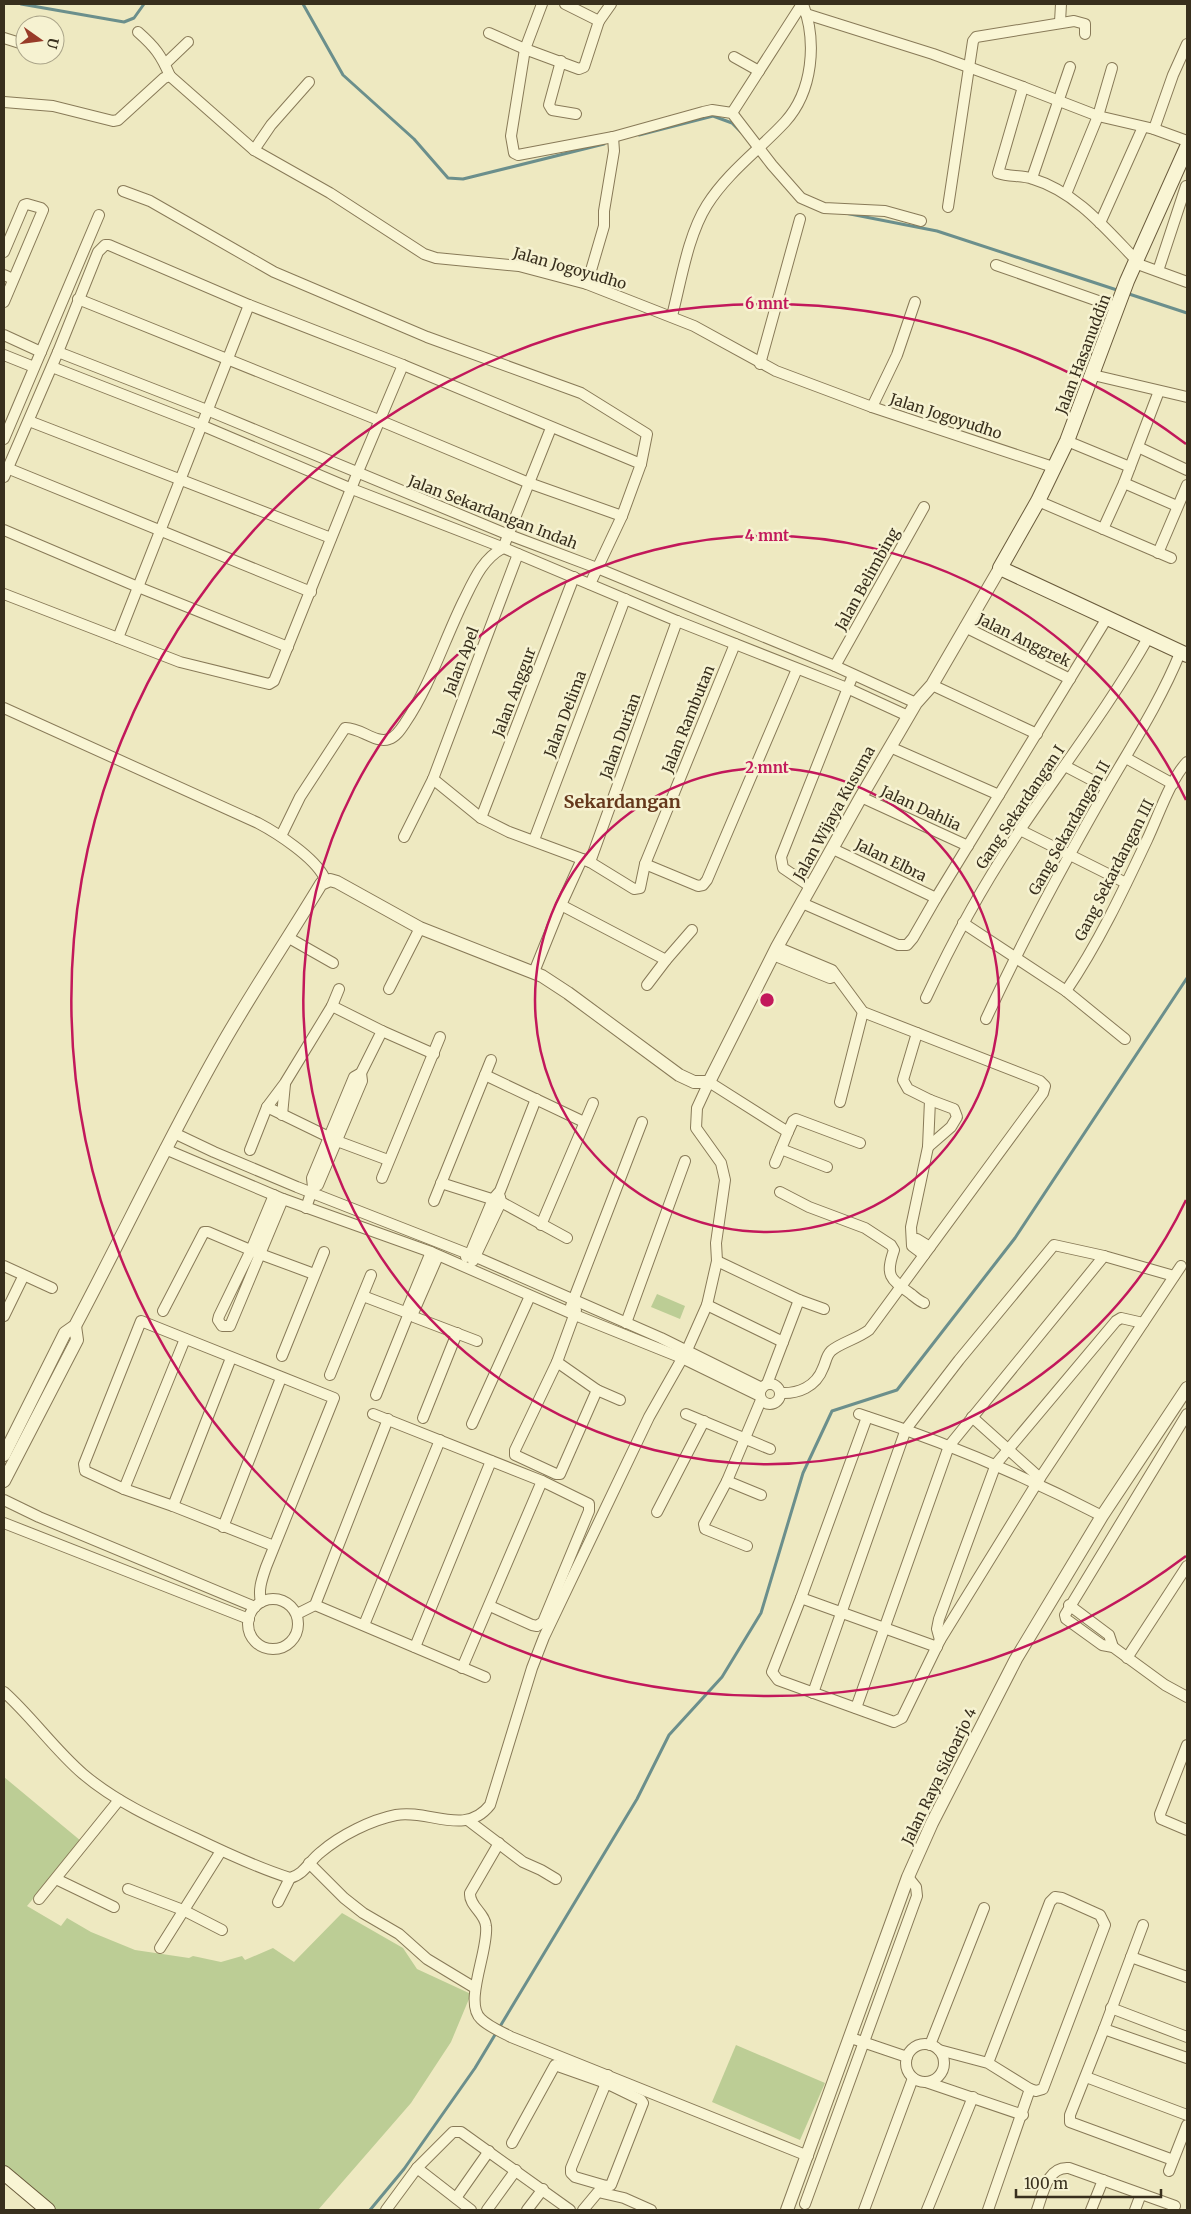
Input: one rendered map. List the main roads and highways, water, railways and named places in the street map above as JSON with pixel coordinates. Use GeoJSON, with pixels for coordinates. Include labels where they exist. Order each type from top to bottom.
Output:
{"type":"FeatureCollection","features":[{"type":"Feature","properties":{"kind":"main road","name":"Jalan Hasanuddin"},"geometry":{"type":"LineString","coordinates":[[1184,654],[1000,568],[1038,501],[1067,441],[1127,281],[1187,147]]}},
{"type":"Feature","properties":{"kind":"main road"},"geometry":{"type":"LineString","coordinates":[[4,2173],[48,2210]]}},
{"type":"Feature","properties":{"kind":"waterway"},"geometry":{"type":"LineString","coordinates":[[21,4],[124,22],[134,18],[144,4]]}},
{"type":"Feature","properties":{"kind":"waterway"},"geometry":{"type":"LineString","coordinates":[[303,4],[343,75],[414,139],[448,178],[463,179],[604,144]]}},
{"type":"Feature","properties":{"kind":"waterway"},"geometry":{"type":"LineString","coordinates":[[639,135],[713,116],[732,123],[741,132]]}},
{"type":"Feature","properties":{"kind":"waterway"},"geometry":{"type":"LineString","coordinates":[[845,213],[937,231],[1120,291]]}},
{"type":"Feature","properties":{"kind":"waterway"},"geometry":{"type":"LineString","coordinates":[[1126,293],[1187,313]]}},
{"type":"Feature","properties":{"kind":"waterway"},"geometry":{"type":"LineString","coordinates":[[370,2210],[404,2169],[475,2068],[637,1799],[669,1735],[722,1677],[761,1613],[803,1473],[832,1411],[897,1390],[1015,1238],[1187,978]]}},
{"type":"Feature","properties":{"kind":"district","name":"Sekardangan"},"geometry":{"type":"Point","coordinates":[622,801]}}]}
